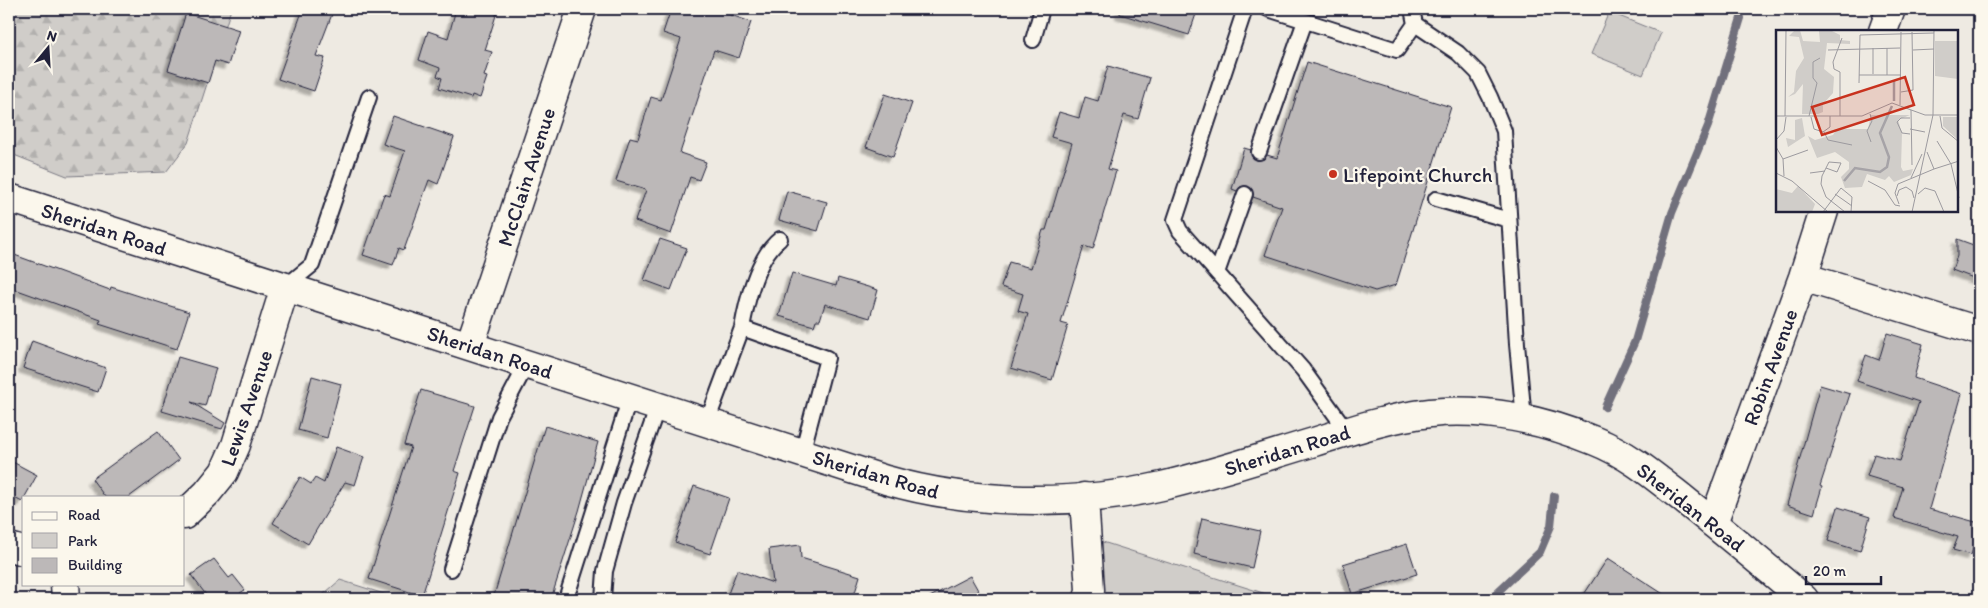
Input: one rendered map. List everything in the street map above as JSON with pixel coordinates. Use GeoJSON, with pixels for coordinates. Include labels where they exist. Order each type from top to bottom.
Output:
{"type":"FeatureCollection","features":[{"type":"Feature","properties":{"kind":"main road","name":"McClain Avenue"},"geometry":{"type":"LineString","coordinates":[[470,345],[582,9]]}},
{"type":"Feature","properties":{"kind":"main road"},"geometry":{"type":"LineString","coordinates":[[1883,30],[1890,9]]}},
{"type":"Feature","properties":{"kind":"main road","name":"Sheridan Road"},"geometry":{"type":"LineString","coordinates":[[9,198],[802,453],[911,487],[957,496],[1031,500],[1132,492],[1164,486],[1347,431],[1394,419],[1430,413],[1476,412],[1524,419],[1560,428],[1596,441],[1624,455],[1713,523],[1804,599]]}},
{"type":"Feature","properties":{"kind":"main road","name":"Robin Avenue"},"geometry":{"type":"LineString","coordinates":[[1713,523],[1803,277],[1824,212]]}},
{"type":"Feature","properties":{"kind":"main road"},"geometry":{"type":"LineString","coordinates":[[1803,277],[1979,331]]}},
{"type":"Feature","properties":{"kind":"main road","name":"Lewis Avenue"},"geometry":{"type":"LineString","coordinates":[[185,514],[207,493],[224,472],[246,419],[286,287]]}},
{"type":"Feature","properties":{"kind":"main road"},"geometry":{"type":"LineString","coordinates":[[1084,497],[1090,590],[1088,599]]}},
{"type":"Feature","properties":{"kind":"main road"},"geometry":{"type":"LineString","coordinates":[[9,547],[22,551]]}},
{"type":"Feature","properties":{"kind":"main road"},"geometry":{"type":"LineString","coordinates":[[65,586],[66,599]]}},
{"type":"Feature","properties":{"kind":"lane"},"geometry":{"type":"LineString","coordinates":[[1033,40],[1042,9]]}},
{"type":"Feature","properties":{"kind":"lane"},"geometry":{"type":"LineString","coordinates":[[1245,9],[1175,220],[1180,232],[1303,370],[1347,431]]}},
{"type":"Feature","properties":{"kind":"lane"},"geometry":{"type":"LineString","coordinates":[[1268,9],[1397,50],[1415,24]]}},
{"type":"Feature","properties":{"kind":"lane"},"geometry":{"type":"LineString","coordinates":[[1412,9],[1415,24],[1458,53],[1478,73],[1504,131],[1516,344],[1524,419]]}},
{"type":"Feature","properties":{"kind":"lane"},"geometry":{"type":"LineString","coordinates":[[1259,152],[1305,21]]}},
{"type":"Feature","properties":{"kind":"lane"},"geometry":{"type":"LineString","coordinates":[[286,287],[312,264],[369,97]]}},
{"type":"Feature","properties":{"kind":"lane"},"geometry":{"type":"LineString","coordinates":[[1217,273],[1245,194]]}},
{"type":"Feature","properties":{"kind":"lane"},"geometry":{"type":"LineString","coordinates":[[1436,199],[1510,220]]}},
{"type":"Feature","properties":{"kind":"lane"},"geometry":{"type":"LineString","coordinates":[[707,422],[742,328],[746,307],[759,269],[772,245],[780,240]]}},
{"type":"Feature","properties":{"kind":"lane"},"geometry":{"type":"LineString","coordinates":[[742,328],[827,358],[802,453]]}},
{"type":"Feature","properties":{"kind":"lane"},"geometry":{"type":"LineString","coordinates":[[451,569],[499,417],[527,364]]}},
{"type":"Feature","properties":{"kind":"lane"},"geometry":{"type":"LineString","coordinates":[[566,599],[630,397]]}},
{"type":"Feature","properties":{"kind":"lane"},"geometry":{"type":"LineString","coordinates":[[603,599],[605,571],[624,503],[658,406]]}},
{"type":"Feature","properties":{"kind":"green space"},"geometry":{"type":"Polygon","coordinates":[[[9,9],[231,9],[188,143],[166,172],[67,176],[9,153],[9,9]]]}},
{"type":"Feature","properties":{"kind":"green space"},"geometry":{"type":"Polygon","coordinates":[[[1609,12],[1661,33],[1643,75],[1591,54],[1609,12]]]}},
{"type":"Feature","properties":{"kind":"green space"},"geometry":{"type":"Polygon","coordinates":[[[1087,537],[1282,599],[1088,599],[1087,537]]]}},
{"type":"Feature","properties":{"kind":"green space"},"geometry":{"type":"Polygon","coordinates":[[[340,580],[400,599],[318,599],[340,580]]]}},
{"type":"Feature","properties":{"kind":"building"},"geometry":{"type":"Polygon","coordinates":[[[303,9],[334,9],[316,56],[325,58],[314,91],[278,79],[303,9]]]}},
{"type":"Feature","properties":{"kind":"building"},"geometry":{"type":"Polygon","coordinates":[[[456,9],[498,9],[485,50],[492,52],[484,76],[487,77],[480,98],[472,95],[471,98],[439,88],[442,78],[437,76],[440,68],[419,60],[428,31],[448,38],[456,9]]]}},
{"type":"Feature","properties":{"kind":"building"},"geometry":{"type":"Polygon","coordinates":[[[671,9],[726,9],[725,13],[751,22],[739,58],[714,50],[680,153],[706,162],[699,180],[690,177],[671,234],[635,221],[646,190],[616,181],[630,137],[638,139],[651,97],[661,100],[681,39],[663,33],[671,9]]]}},
{"type":"Feature","properties":{"kind":"building"},"geometry":{"type":"Polygon","coordinates":[[[1120,9],[1179,9],[1196,14],[1189,35],[1120,14],[1120,9]]]}},
{"type":"Feature","properties":{"kind":"building"},"geometry":{"type":"Polygon","coordinates":[[[186,13],[239,30],[228,65],[215,61],[208,83],[168,70],[186,13]]]}},
{"type":"Feature","properties":{"kind":"building","name":"Lifepoint Church"},"geometry":{"type":"Polygon","coordinates":[[[1307,62],[1451,107],[1396,285],[1375,291],[1265,255],[1282,207],[1253,197],[1252,189],[1247,186],[1240,187],[1237,191],[1232,189],[1244,148],[1251,150],[1252,157],[1257,160],[1264,159],[1267,155],[1277,158],[1307,62]]]}},
{"type":"Feature","properties":{"kind":"building"},"geometry":{"type":"Polygon","coordinates":[[[1108,66],[1150,78],[1138,119],[1124,115],[1108,169],[1116,171],[1093,249],[1084,246],[1061,323],[1068,325],[1052,380],[1011,368],[1028,314],[1018,311],[1023,294],[1001,287],[1009,262],[1031,268],[1043,230],[1046,230],[1072,143],[1051,137],[1059,112],[1079,118],[1085,97],[1098,101],[1108,66]]]}},
{"type":"Feature","properties":{"kind":"building"},"geometry":{"type":"Polygon","coordinates":[[[885,94],[912,103],[893,157],[866,147],[885,94]]]}},
{"type":"Feature","properties":{"kind":"building"},"geometry":{"type":"Polygon","coordinates":[[[393,116],[454,137],[438,184],[429,180],[404,250],[399,248],[393,265],[363,255],[384,194],[390,196],[405,151],[383,144],[393,116]]]}},
{"type":"Feature","properties":{"kind":"building"},"geometry":{"type":"Polygon","coordinates":[[[787,191],[827,202],[818,231],[779,220],[787,191]]]}},
{"type":"Feature","properties":{"kind":"building"},"geometry":{"type":"Polygon","coordinates":[[[660,239],[687,248],[671,290],[644,280],[660,239]]]}},
{"type":"Feature","properties":{"kind":"building"},"geometry":{"type":"Polygon","coordinates":[[[1957,239],[1979,247],[1979,280],[1952,270],[1957,256],[1957,239]]]}},
{"type":"Feature","properties":{"kind":"building"},"geometry":{"type":"Polygon","coordinates":[[[9,253],[110,290],[111,287],[189,312],[177,349],[99,324],[101,320],[9,287],[9,253]]]}},
{"type":"Feature","properties":{"kind":"building"},"geometry":{"type":"Polygon","coordinates":[[[792,273],[836,286],[838,278],[878,290],[870,318],[825,304],[820,320],[816,320],[814,326],[779,316],[792,273]]]}},
{"type":"Feature","properties":{"kind":"building"},"geometry":{"type":"Polygon","coordinates":[[[1887,333],[1923,344],[1914,378],[1962,394],[1929,509],[1979,523],[1979,547],[1974,546],[1971,555],[1953,550],[1958,537],[1894,518],[1903,487],[1867,476],[1874,454],[1900,461],[1919,402],[1857,381],[1866,355],[1879,360],[1887,333]]]}},
{"type":"Feature","properties":{"kind":"building"},"geometry":{"type":"Polygon","coordinates":[[[32,341],[106,368],[98,392],[23,368],[32,341]]]}},
{"type":"Feature","properties":{"kind":"building"},"geometry":{"type":"Polygon","coordinates":[[[178,357],[216,368],[205,406],[191,402],[225,423],[222,429],[162,411],[178,357]]]}},
{"type":"Feature","properties":{"kind":"building"},"geometry":{"type":"Polygon","coordinates":[[[312,376],[341,384],[327,438],[298,430],[312,376]]]}},
{"type":"Feature","properties":{"kind":"building"},"geometry":{"type":"Polygon","coordinates":[[[1820,385],[1850,394],[1820,486],[1822,487],[1814,514],[1787,505],[1820,385]]]}},
{"type":"Feature","properties":{"kind":"building"},"geometry":{"type":"Polygon","coordinates":[[[421,390],[475,406],[454,471],[460,473],[422,596],[369,579],[411,447],[404,445],[421,390]]]}},
{"type":"Feature","properties":{"kind":"building"},"geometry":{"type":"Polygon","coordinates":[[[545,426],[598,442],[579,511],[551,599],[493,599],[545,426]]]}},
{"type":"Feature","properties":{"kind":"building"},"geometry":{"type":"Polygon","coordinates":[[[158,431],[179,460],[130,496],[104,496],[92,479],[158,431]]]}},
{"type":"Feature","properties":{"kind":"building"},"geometry":{"type":"Polygon","coordinates":[[[336,447],[364,457],[355,485],[345,482],[308,544],[273,523],[300,477],[311,484],[315,478],[324,483],[336,447]]]}},
{"type":"Feature","properties":{"kind":"building"},"geometry":{"type":"Polygon","coordinates":[[[9,460],[37,475],[25,496],[22,496],[22,502],[9,495],[9,460]]]}},
{"type":"Feature","properties":{"kind":"building"},"geometry":{"type":"Polygon","coordinates":[[[694,486],[729,498],[710,554],[675,542],[694,486]]]}},
{"type":"Feature","properties":{"kind":"building"},"geometry":{"type":"Polygon","coordinates":[[[1838,507],[1870,517],[1860,551],[1828,541],[1838,507]]]}},
{"type":"Feature","properties":{"kind":"building"},"geometry":{"type":"Polygon","coordinates":[[[1202,518],[1260,531],[1252,568],[1194,554],[1202,518]]]}},
{"type":"Feature","properties":{"kind":"building"},"geometry":{"type":"Polygon","coordinates":[[[1407,544],[1417,574],[1352,594],[1343,564],[1407,544]]]}},
{"type":"Feature","properties":{"kind":"building"},"geometry":{"type":"Polygon","coordinates":[[[800,545],[801,558],[860,576],[853,599],[726,599],[737,570],[773,583],[769,549],[800,545]]]}},
{"type":"Feature","properties":{"kind":"building"},"geometry":{"type":"Polygon","coordinates":[[[1608,558],[1671,599],[1581,599],[1608,558]]]}},
{"type":"Feature","properties":{"kind":"building"},"geometry":{"type":"Polygon","coordinates":[[[214,559],[229,578],[233,575],[245,590],[240,593],[245,599],[202,599],[207,596],[191,575],[214,559]]]}},
{"type":"Feature","properties":{"kind":"building"},"geometry":{"type":"Polygon","coordinates":[[[970,576],[983,599],[926,599],[970,576]]]}},
{"type":"Feature","properties":{"kind":"waterway"},"geometry":{"type":"LineString","coordinates":[[1605,407],[1635,341],[1672,213],[1708,126],[1741,18]]}},
{"type":"Feature","properties":{"kind":"waterway"},"geometry":{"type":"LineString","coordinates":[[1490,599],[1540,552],[1551,526],[1554,496]]}},
{"type":"Feature","properties":{"kind":"place","name":"Lifepoint Church"},"geometry":{"type":"Point","coordinates":[1333,174]}}]}
